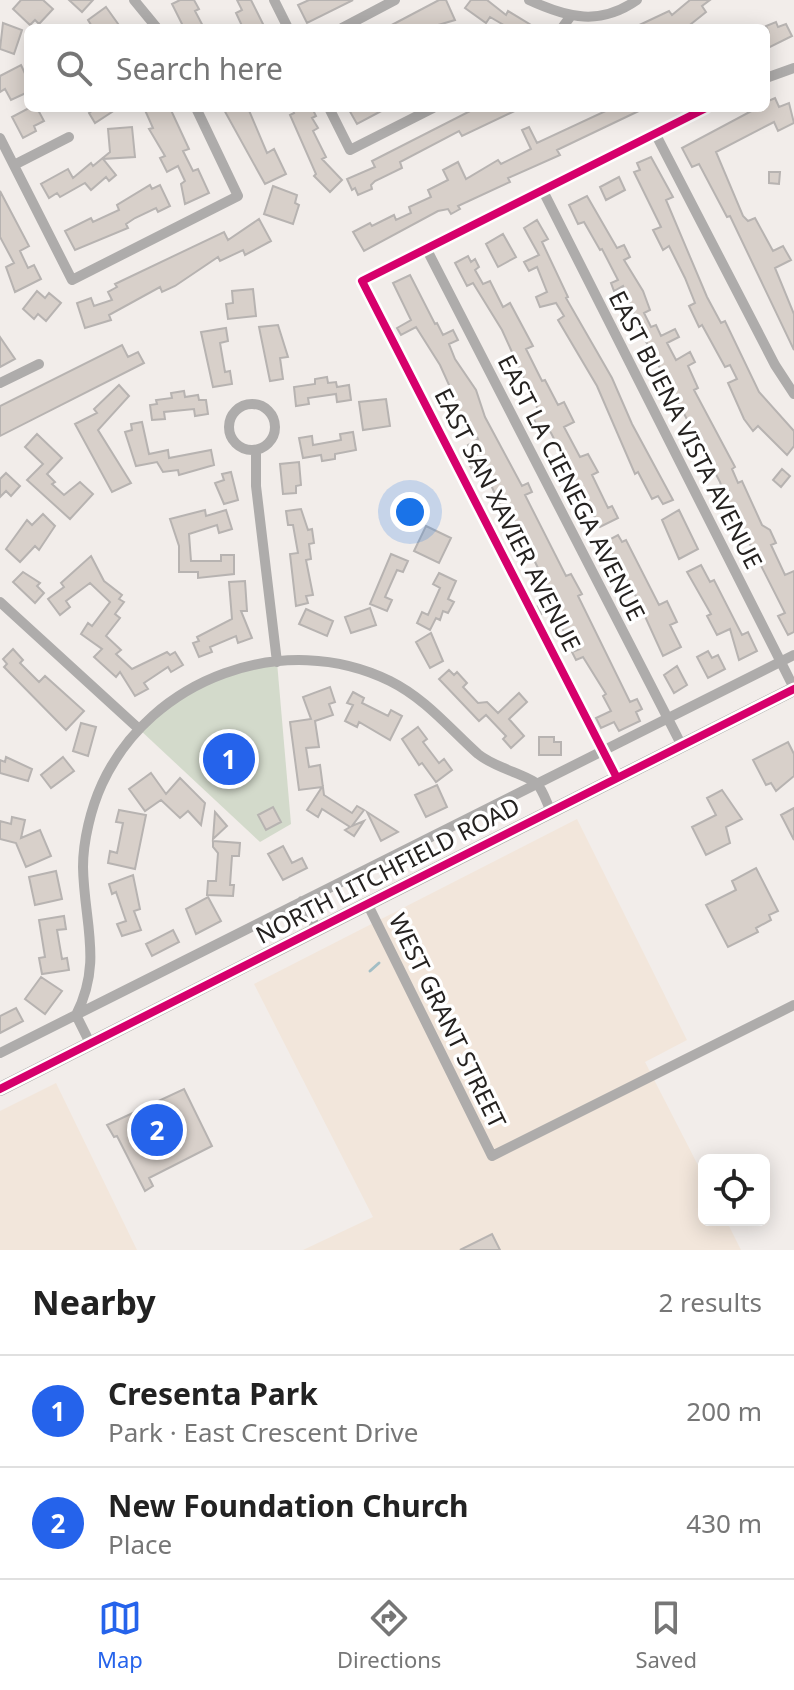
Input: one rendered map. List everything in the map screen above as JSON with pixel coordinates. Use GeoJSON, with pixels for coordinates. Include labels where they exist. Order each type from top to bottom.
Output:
{"type":"FeatureCollection","features":[{"type":"Feature","properties":{"kind":"main road","name":"NORTH LITCHFIELD ROAD"},"geometry":{"type":"LineString","coordinates":[[0,1089],[794,689]]}},
{"type":"Feature","properties":{"kind":"street"},"geometry":{"type":"LineString","coordinates":[[134,0],[154,24]]}},
{"type":"Feature","properties":{"kind":"street"},"geometry":{"type":"LineString","coordinates":[[274,0],[286,24]]}},
{"type":"Feature","properties":{"kind":"street"},"geometry":{"type":"LineString","coordinates":[[350,24],[395,0]]}},
{"type":"Feature","properties":{"kind":"street"},"geometry":{"type":"LineString","coordinates":[[529,0],[570,17],[604,16],[637,0]]}},
{"type":"Feature","properties":{"kind":"street"},"geometry":{"type":"LineString","coordinates":[[565,24],[570,17]]}},
{"type":"Feature","properties":{"kind":"street"},"geometry":{"type":"LineString","coordinates":[[770,77],[794,68]]}},
{"type":"Feature","properties":{"kind":"street"},"geometry":{"type":"LineString","coordinates":[[0,138],[72,280],[238,196],[198,112]]}},
{"type":"Feature","properties":{"kind":"street"},"geometry":{"type":"LineString","coordinates":[[331,112],[350,150],[425,112]]}},
{"type":"Feature","properties":{"kind":"street"},"geometry":{"type":"LineString","coordinates":[[426,248],[698,112]]}},
{"type":"Feature","properties":{"kind":"street"},"geometry":{"type":"LineString","coordinates":[[655,133],[775,365],[794,394]]}},
{"type":"Feature","properties":{"kind":"street"},"geometry":{"type":"LineString","coordinates":[[14,165],[69,137]]}},
{"type":"Feature","properties":{"kind":"street","name":"EAST BUENA VISTA AVENUE"},"geometry":{"type":"LineString","coordinates":[[542,189],[794,689]]}},
{"type":"Feature","properties":{"kind":"street","name":"EAST SAN XAVIER AVENUE"},"geometry":{"type":"LineString","coordinates":[[426,248],[362,281],[617,778]]}},
{"type":"Feature","properties":{"kind":"street","name":"EAST LA CIENEGA AVENUE"},"geometry":{"type":"LineString","coordinates":[[426,248],[682,746]]}},
{"type":"Feature","properties":{"kind":"street"},"geometry":{"type":"LineString","coordinates":[[0,383],[39,364]]}},
{"type":"Feature","properties":{"kind":"street"},"geometry":{"type":"LineString","coordinates":[[246,404],[266,409],[274,422],[273,437],[256,450],[242,448],[229,432],[234,411],[246,404]]}},
{"type":"Feature","properties":{"kind":"street"},"geometry":{"type":"LineString","coordinates":[[256,450],[256,486],[277,662]]}},
{"type":"Feature","properties":{"kind":"street"},"geometry":{"type":"LineString","coordinates":[[0,602],[139,729]]}},
{"type":"Feature","properties":{"kind":"street","name":"NORTH LITCHFIELD ROAD"},"geometry":{"type":"LineString","coordinates":[[0,1053],[794,655]]}},
{"type":"Feature","properties":{"kind":"street"},"geometry":{"type":"LineString","coordinates":[[90,1043],[76,1015],[91,979],[93,958],[83,863],[90,824],[107,775],[139,729],[172,700],[201,682],[234,670],[277,662],[330,662],[389,680],[429,706],[480,755],[510,773],[537,784],[551,811]]}},
{"type":"Feature","properties":{"kind":"street","name":"NORTH LITCHFIELD ROAD"},"geometry":{"type":"LineString","coordinates":[[302,901],[317,929]]}},
{"type":"Feature","properties":{"kind":"street","name":"WEST GRANT STREET"},"geometry":{"type":"LineString","coordinates":[[367,903],[492,1156],[794,1005]]}},
{"type":"Feature","properties":{"kind":"shaded area"},"geometry":{"type":"Polygon","coordinates":[[[577,819],[687,1040],[645,1062],[698,1165],[698,1226],[729,1226],[741,1250],[303,1250],[373,1217],[254,984],[577,819]]]}},
{"type":"Feature","properties":{"kind":"shaded area"},"geometry":{"type":"Polygon","coordinates":[[[56,1083],[137,1250],[0,1250],[0,1111],[56,1083]]]}},
{"type":"Feature","properties":{"kind":"green space"},"geometry":{"type":"Polygon","coordinates":[[[277,662],[291,824],[260,842],[139,729],[192,687],[277,662]]]}},
{"type":"Feature","properties":{"kind":"building"},"geometry":{"type":"Polygon","coordinates":[[[21,0],[43,0],[53,9],[39,24],[35,20],[29,24],[13,9],[21,0]]]}},
{"type":"Feature","properties":{"kind":"building"},"geometry":{"type":"Polygon","coordinates":[[[69,0],[93,0],[82,12],[69,0]]]}},
{"type":"Feature","properties":{"kind":"building"},"geometry":{"type":"Polygon","coordinates":[[[180,0],[194,0],[199,9],[195,11],[202,24],[182,24],[172,4],[180,0]]]}},
{"type":"Feature","properties":{"kind":"building"},"geometry":{"type":"Polygon","coordinates":[[[237,0],[251,0],[263,24],[241,24],[236,13],[242,10],[237,0]]]}},
{"type":"Feature","properties":{"kind":"building"},"geometry":{"type":"Polygon","coordinates":[[[309,0],[353,0],[307,23],[298,5],[309,0]]]}},
{"type":"Feature","properties":{"kind":"building"},"geometry":{"type":"Polygon","coordinates":[[[439,0],[446,0],[455,20],[442,24],[394,24],[439,0]]]}},
{"type":"Feature","properties":{"kind":"building"},"geometry":{"type":"Polygon","coordinates":[[[471,0],[487,0],[506,15],[508,11],[529,24],[502,24],[490,17],[486,23],[465,8],[471,0]]]}},
{"type":"Feature","properties":{"kind":"building"},"geometry":{"type":"Polygon","coordinates":[[[690,0],[710,0],[702,6],[706,12],[691,24],[641,24],[669,11],[672,15],[690,0]]]}},
{"type":"Feature","properties":{"kind":"building"},"geometry":{"type":"Polygon","coordinates":[[[106,7],[118,24],[90,24],[88,20],[106,7]]]}},
{"type":"Feature","properties":{"kind":"building"},"geometry":{"type":"Polygon","coordinates":[[[776,22],[778,27],[786,24],[792,36],[770,47],[770,24],[776,22]]]}},
{"type":"Feature","properties":{"kind":"building"},"geometry":{"type":"Polygon","coordinates":[[[3,23],[22,30],[14,54],[0,49],[3,23]]]}},
{"type":"Feature","properties":{"kind":"building"},"geometry":{"type":"Polygon","coordinates":[[[21,65],[24,94],[11,100],[5,89],[0,92],[0,76],[21,65]]]}},
{"type":"Feature","properties":{"kind":"building"},"geometry":{"type":"Polygon","coordinates":[[[775,98],[779,107],[789,103],[794,123],[778,131],[774,122],[716,152],[743,216],[748,221],[755,218],[773,251],[783,246],[791,260],[775,268],[794,314],[794,350],[730,216],[727,217],[699,164],[692,167],[682,148],[750,112],[770,112],[770,100],[775,98]]]}},
{"type":"Feature","properties":{"kind":"building"},"geometry":{"type":"Polygon","coordinates":[[[24,111],[39,112],[44,121],[34,126],[36,131],[23,138],[12,117],[24,111]]]}},
{"type":"Feature","properties":{"kind":"building"},"geometry":{"type":"Polygon","coordinates":[[[90,112],[112,112],[95,123],[90,112]]]}},
{"type":"Feature","properties":{"kind":"building"},"geometry":{"type":"Polygon","coordinates":[[[146,112],[172,112],[189,149],[183,151],[193,171],[198,169],[209,193],[185,204],[181,184],[185,181],[178,166],[167,172],[160,158],[165,156],[149,129],[153,128],[146,112]]]}},
{"type":"Feature","properties":{"kind":"building"},"geometry":{"type":"Polygon","coordinates":[[[225,112],[250,112],[267,153],[274,149],[286,174],[265,184],[225,112]]]}},
{"type":"Feature","properties":{"kind":"building"},"geometry":{"type":"Polygon","coordinates":[[[314,112],[316,116],[312,118],[318,128],[313,131],[326,157],[322,159],[342,180],[330,192],[314,176],[316,174],[290,115],[314,112]]]}},
{"type":"Feature","properties":{"kind":"building"},"geometry":{"type":"Polygon","coordinates":[[[350,112],[380,112],[357,124],[350,112]]]}},
{"type":"Feature","properties":{"kind":"building"},"geometry":{"type":"Polygon","coordinates":[[[468,112],[513,112],[462,136],[459,131],[400,162],[402,168],[375,181],[372,189],[358,195],[347,179],[375,167],[372,161],[468,112]]]}},
{"type":"Feature","properties":{"kind":"building"},"geometry":{"type":"Polygon","coordinates":[[[603,112],[637,112],[557,150],[560,155],[508,178],[510,182],[458,206],[460,209],[451,214],[448,209],[438,211],[364,251],[353,232],[394,215],[396,220],[411,213],[409,207],[431,197],[428,190],[448,180],[443,170],[458,162],[466,179],[498,160],[501,164],[531,149],[522,130],[529,127],[537,143],[603,112]]]}},
{"type":"Feature","properties":{"kind":"building"},"geometry":{"type":"Polygon","coordinates":[[[132,127],[135,157],[103,159],[116,175],[109,181],[106,177],[91,190],[85,183],[60,197],[57,193],[49,198],[41,184],[68,169],[73,178],[91,163],[93,166],[110,152],[108,129],[132,127]]]}},
{"type":"Feature","properties":{"kind":"building"},"geometry":{"type":"Polygon","coordinates":[[[651,157],[673,197],[666,200],[707,297],[721,323],[725,321],[759,392],[794,431],[794,446],[787,455],[758,426],[753,431],[744,419],[728,383],[737,379],[730,365],[725,367],[702,325],[699,327],[689,306],[695,303],[685,278],[669,246],[663,250],[653,230],[661,227],[634,172],[640,170],[637,163],[651,157]]]}},
{"type":"Feature","properties":{"kind":"building"},"geometry":{"type":"Polygon","coordinates":[[[769,172],[780,172],[779,184],[769,183],[769,172]]]}},
{"type":"Feature","properties":{"kind":"building"},"geometry":{"type":"Polygon","coordinates":[[[619,177],[625,190],[606,200],[600,187],[619,177]]]}},
{"type":"Feature","properties":{"kind":"building"},"geometry":{"type":"Polygon","coordinates":[[[150,185],[152,189],[160,185],[170,206],[158,212],[156,208],[126,224],[128,228],[75,250],[65,231],[91,218],[93,222],[119,210],[117,205],[150,185]]]}},
{"type":"Feature","properties":{"kind":"building"},"geometry":{"type":"Polygon","coordinates":[[[273,186],[297,195],[295,203],[299,205],[293,224],[264,214],[273,186]]]}},
{"type":"Feature","properties":{"kind":"building"},"geometry":{"type":"Polygon","coordinates":[[[0,191],[29,246],[20,251],[28,268],[34,265],[41,279],[15,292],[6,267],[14,263],[0,237],[0,191]]]}},
{"type":"Feature","properties":{"kind":"building"},"geometry":{"type":"Polygon","coordinates":[[[587,196],[617,248],[624,245],[630,257],[624,260],[643,291],[650,310],[644,313],[651,327],[656,325],[661,336],[675,329],[679,337],[667,343],[676,360],[690,352],[695,362],[688,366],[698,388],[694,390],[735,467],[732,469],[738,483],[742,481],[762,525],[770,530],[776,543],[771,545],[785,575],[794,571],[794,632],[788,635],[778,616],[785,613],[749,542],[742,546],[737,537],[745,533],[729,502],[724,505],[720,497],[724,495],[720,482],[641,332],[623,286],[614,291],[611,283],[618,280],[602,249],[584,222],[578,224],[569,205],[587,196]]]}},
{"type":"Feature","properties":{"kind":"building"},"geometry":{"type":"Polygon","coordinates":[[[259,219],[271,241],[245,255],[243,250],[220,261],[218,257],[175,286],[162,292],[160,287],[109,315],[111,320],[85,328],[77,303],[91,298],[94,306],[112,300],[108,292],[117,287],[115,284],[224,232],[228,240],[259,219]]]}},
{"type":"Feature","properties":{"kind":"building"},"geometry":{"type":"Polygon","coordinates":[[[537,220],[548,239],[542,242],[566,298],[612,378],[632,424],[673,500],[663,504],[658,496],[652,499],[638,472],[635,474],[597,386],[558,320],[564,316],[556,303],[540,307],[536,297],[547,292],[537,267],[529,271],[524,262],[539,255],[524,228],[537,220]]]}},
{"type":"Feature","properties":{"kind":"building"},"geometry":{"type":"Polygon","coordinates":[[[503,234],[516,257],[498,267],[486,244],[503,234]]]}},
{"type":"Feature","properties":{"kind":"building"},"geometry":{"type":"Polygon","coordinates":[[[468,256],[471,262],[475,259],[479,267],[475,270],[483,284],[490,281],[503,307],[510,303],[533,346],[526,349],[542,381],[545,380],[558,405],[564,402],[574,422],[564,427],[580,457],[588,454],[598,472],[592,475],[608,508],[612,506],[618,518],[600,527],[551,433],[544,423],[537,426],[533,417],[540,414],[502,330],[473,283],[467,286],[455,263],[468,256]]]}},
{"type":"Feature","properties":{"kind":"building"},"geometry":{"type":"Polygon","coordinates":[[[410,275],[443,335],[453,330],[458,340],[449,344],[455,359],[476,390],[485,417],[522,486],[528,483],[532,492],[525,495],[566,576],[571,574],[582,594],[578,596],[630,702],[637,699],[642,709],[636,712],[640,721],[619,731],[614,722],[601,728],[596,718],[611,711],[603,696],[606,694],[583,657],[576,660],[572,652],[580,649],[570,629],[564,632],[552,609],[542,614],[538,606],[552,599],[547,586],[506,504],[501,507],[485,472],[476,477],[469,464],[476,460],[468,445],[478,439],[471,424],[468,426],[466,421],[460,423],[454,410],[459,407],[440,365],[416,327],[401,335],[397,328],[411,320],[393,283],[410,275]]]}},
{"type":"Feature","properties":{"kind":"building"},"geometry":{"type":"Polygon","coordinates":[[[253,289],[256,316],[228,319],[226,304],[233,303],[232,291],[253,289]]]}},
{"type":"Feature","properties":{"kind":"building"},"geometry":{"type":"Polygon","coordinates":[[[37,291],[45,298],[49,293],[61,303],[46,321],[38,314],[34,319],[23,309],[37,291]]]}},
{"type":"Feature","properties":{"kind":"building"},"geometry":{"type":"Polygon","coordinates":[[[278,325],[288,357],[280,358],[283,379],[270,381],[259,327],[278,325]]]}},
{"type":"Feature","properties":{"kind":"building"},"geometry":{"type":"Polygon","coordinates":[[[226,328],[228,341],[220,343],[225,372],[230,371],[232,384],[213,387],[201,332],[226,328]]]}},
{"type":"Feature","properties":{"kind":"building"},"geometry":{"type":"Polygon","coordinates":[[[0,337],[15,359],[0,367],[0,337]]]}},
{"type":"Feature","properties":{"kind":"building"},"geometry":{"type":"Polygon","coordinates":[[[122,345],[128,357],[138,352],[144,363],[0,436],[0,406],[122,345]]]}},
{"type":"Feature","properties":{"kind":"building"},"geometry":{"type":"Polygon","coordinates":[[[327,377],[328,383],[336,382],[337,387],[349,385],[351,400],[337,402],[336,394],[308,398],[309,404],[296,406],[294,387],[315,384],[315,379],[327,377]]]}},
{"type":"Feature","properties":{"kind":"building"},"geometry":{"type":"Polygon","coordinates":[[[119,385],[129,396],[98,430],[131,483],[112,492],[75,424],[97,413],[94,409],[119,385]]]}},
{"type":"Feature","properties":{"kind":"building"},"geometry":{"type":"Polygon","coordinates":[[[184,391],[185,397],[198,395],[199,400],[206,400],[208,414],[195,416],[194,409],[164,412],[165,419],[152,420],[150,405],[157,404],[156,400],[172,398],[171,393],[184,391]]]}},
{"type":"Feature","properties":{"kind":"building"},"geometry":{"type":"Polygon","coordinates":[[[386,399],[390,426],[363,430],[359,402],[386,399]]]}},
{"type":"Feature","properties":{"kind":"building"},"geometry":{"type":"Polygon","coordinates":[[[142,422],[149,454],[168,450],[169,458],[211,450],[214,465],[179,475],[178,470],[163,472],[157,462],[136,466],[125,432],[132,430],[131,424],[142,422]]]}},
{"type":"Feature","properties":{"kind":"building"},"geometry":{"type":"Polygon","coordinates":[[[353,432],[356,450],[335,454],[335,459],[322,461],[321,455],[303,458],[299,438],[312,436],[313,445],[341,440],[340,434],[353,432]]]}},
{"type":"Feature","properties":{"kind":"building"},"geometry":{"type":"Polygon","coordinates":[[[37,434],[62,458],[47,474],[55,482],[52,484],[64,495],[80,482],[93,494],[70,519],[27,480],[43,464],[25,447],[37,434]]]}},
{"type":"Feature","properties":{"kind":"building"},"geometry":{"type":"Polygon","coordinates":[[[299,462],[301,485],[296,486],[296,493],[283,494],[280,464],[299,462]]]}},
{"type":"Feature","properties":{"kind":"building"},"geometry":{"type":"Polygon","coordinates":[[[782,469],[790,476],[781,487],[773,480],[782,469]]]}},
{"type":"Feature","properties":{"kind":"building"},"geometry":{"type":"Polygon","coordinates":[[[231,472],[238,500],[224,504],[215,483],[224,480],[222,474],[231,472]]]}},
{"type":"Feature","properties":{"kind":"building"},"geometry":{"type":"Polygon","coordinates":[[[6,473],[20,486],[11,496],[6,491],[0,497],[0,479],[6,473]]]}},
{"type":"Feature","properties":{"kind":"building"},"geometry":{"type":"Polygon","coordinates":[[[301,509],[308,530],[312,529],[314,543],[309,544],[311,559],[306,560],[313,595],[306,596],[308,603],[296,606],[290,554],[298,553],[293,525],[288,525],[286,511],[301,509]]]}},
{"type":"Feature","properties":{"kind":"building"},"geometry":{"type":"Polygon","coordinates":[[[205,510],[206,516],[226,510],[232,529],[219,533],[217,525],[189,534],[191,561],[221,561],[221,555],[234,555],[234,574],[198,578],[198,572],[179,572],[179,546],[170,519],[205,510]]]}},
{"type":"Feature","properties":{"kind":"building"},"geometry":{"type":"Polygon","coordinates":[[[679,510],[698,549],[679,559],[662,520],[679,510]]]}},
{"type":"Feature","properties":{"kind":"building"},"geometry":{"type":"Polygon","coordinates":[[[43,514],[55,526],[39,550],[35,546],[20,562],[6,549],[27,520],[32,525],[43,514]]]}},
{"type":"Feature","properties":{"kind":"building"},"geometry":{"type":"Polygon","coordinates":[[[426,526],[451,538],[439,563],[414,551],[426,526]]]}},
{"type":"Feature","properties":{"kind":"building"},"geometry":{"type":"Polygon","coordinates":[[[618,535],[622,542],[626,540],[659,605],[667,601],[677,622],[670,625],[681,647],[663,656],[633,590],[605,542],[618,535]]]}},
{"type":"Feature","properties":{"kind":"building"},"geometry":{"type":"Polygon","coordinates":[[[391,554],[408,561],[403,572],[397,570],[385,597],[392,600],[387,611],[370,604],[391,554]]]}},
{"type":"Feature","properties":{"kind":"building"},"geometry":{"type":"Polygon","coordinates":[[[91,556],[104,581],[122,595],[119,599],[124,602],[115,614],[120,618],[106,636],[121,650],[116,654],[132,669],[167,652],[170,655],[175,652],[183,665],[171,672],[168,667],[144,683],[148,689],[135,696],[120,672],[116,677],[94,657],[102,649],[81,634],[88,623],[92,626],[110,602],[90,583],[66,601],[70,607],[60,615],[48,599],[64,587],[61,583],[91,556]]]}},
{"type":"Feature","properties":{"kind":"building"},"geometry":{"type":"Polygon","coordinates":[[[701,565],[710,582],[714,580],[742,635],[748,632],[757,651],[739,660],[730,629],[717,635],[707,616],[711,614],[687,572],[701,565]]]}},
{"type":"Feature","properties":{"kind":"building"},"geometry":{"type":"Polygon","coordinates":[[[23,572],[40,583],[37,586],[44,593],[35,603],[13,582],[23,572]]]}},
{"type":"Feature","properties":{"kind":"building"},"geometry":{"type":"Polygon","coordinates":[[[439,573],[456,581],[448,599],[454,602],[448,613],[443,611],[440,620],[436,618],[430,630],[417,623],[422,612],[428,615],[440,588],[433,584],[439,573]]]}},
{"type":"Feature","properties":{"kind":"building"},"geometry":{"type":"Polygon","coordinates":[[[245,581],[247,611],[241,611],[252,638],[238,643],[236,636],[210,647],[212,652],[199,657],[193,643],[199,641],[197,637],[232,619],[229,582],[245,581]]]}},
{"type":"Feature","properties":{"kind":"building"},"geometry":{"type":"Polygon","coordinates":[[[370,608],[376,625],[351,633],[345,617],[370,608]]]}},
{"type":"Feature","properties":{"kind":"building"},"geometry":{"type":"Polygon","coordinates":[[[306,609],[333,621],[327,636],[299,624],[306,609]]]}},
{"type":"Feature","properties":{"kind":"building"},"geometry":{"type":"Polygon","coordinates":[[[431,633],[443,661],[430,668],[416,642],[431,633]]]}},
{"type":"Feature","properties":{"kind":"building"},"geometry":{"type":"Polygon","coordinates":[[[13,649],[23,660],[20,663],[39,682],[45,676],[84,711],[66,730],[4,667],[7,664],[3,659],[13,649]]]}},
{"type":"Feature","properties":{"kind":"building"},"geometry":{"type":"Polygon","coordinates":[[[708,651],[712,658],[718,655],[725,669],[708,678],[697,657],[708,651]]]}},
{"type":"Feature","properties":{"kind":"building"},"geometry":{"type":"Polygon","coordinates":[[[677,666],[687,685],[674,693],[664,675],[677,666]]]}},
{"type":"Feature","properties":{"kind":"building"},"geometry":{"type":"Polygon","coordinates":[[[449,670],[454,675],[457,672],[467,683],[463,687],[478,703],[487,702],[498,713],[519,693],[527,702],[509,719],[524,736],[511,748],[503,739],[506,736],[486,715],[479,721],[439,679],[449,670]]]}},
{"type":"Feature","properties":{"kind":"building"},"geometry":{"type":"Polygon","coordinates":[[[330,687],[335,702],[329,704],[333,715],[315,721],[319,747],[306,748],[309,767],[320,765],[324,795],[352,813],[357,806],[364,810],[352,826],[364,821],[354,836],[345,830],[350,827],[322,809],[318,817],[307,810],[322,787],[299,790],[290,722],[311,719],[303,697],[330,687]]]}},
{"type":"Feature","properties":{"kind":"building"},"geometry":{"type":"Polygon","coordinates":[[[353,692],[364,698],[362,703],[388,716],[391,710],[402,716],[390,740],[359,722],[357,727],[345,721],[353,705],[347,703],[353,692]]]}},
{"type":"Feature","properties":{"kind":"building"},"geometry":{"type":"Polygon","coordinates":[[[81,723],[96,727],[88,756],[73,751],[81,723]]]}},
{"type":"Feature","properties":{"kind":"building"},"geometry":{"type":"Polygon","coordinates":[[[418,727],[427,739],[423,742],[439,763],[444,759],[452,770],[436,782],[422,763],[419,765],[402,739],[418,727]]]}},
{"type":"Feature","properties":{"kind":"building"},"geometry":{"type":"Polygon","coordinates":[[[539,737],[554,737],[554,742],[561,742],[561,755],[539,755],[539,737]]]}},
{"type":"Feature","properties":{"kind":"building"},"geometry":{"type":"Polygon","coordinates":[[[788,742],[794,754],[794,776],[776,791],[771,783],[766,785],[753,760],[788,742]]]}},
{"type":"Feature","properties":{"kind":"building"},"geometry":{"type":"Polygon","coordinates":[[[6,757],[32,769],[28,781],[0,773],[0,760],[5,762],[6,757]]]}},
{"type":"Feature","properties":{"kind":"building"},"geometry":{"type":"Polygon","coordinates":[[[63,757],[74,771],[51,788],[41,775],[63,757]]]}},
{"type":"Feature","properties":{"kind":"building"},"geometry":{"type":"Polygon","coordinates":[[[151,773],[166,794],[180,778],[205,803],[201,825],[188,811],[180,818],[161,800],[145,811],[129,789],[151,773]]]}},
{"type":"Feature","properties":{"kind":"building"},"geometry":{"type":"Polygon","coordinates":[[[437,785],[447,807],[426,817],[415,795],[437,785]]]}},
{"type":"Feature","properties":{"kind":"building"},"geometry":{"type":"Polygon","coordinates":[[[722,790],[742,819],[726,827],[730,843],[706,855],[692,827],[716,815],[707,798],[722,790]]]}},
{"type":"Feature","properties":{"kind":"building"},"geometry":{"type":"Polygon","coordinates":[[[273,807],[281,822],[266,830],[258,815],[273,807]]]}},
{"type":"Feature","properties":{"kind":"building"},"geometry":{"type":"Polygon","coordinates":[[[794,808],[794,840],[781,815],[794,808]]]}},
{"type":"Feature","properties":{"kind":"building"},"geometry":{"type":"Polygon","coordinates":[[[119,810],[146,815],[135,869],[108,863],[110,851],[117,853],[123,823],[116,822],[119,810]]]}},
{"type":"Feature","properties":{"kind":"building"},"geometry":{"type":"Polygon","coordinates":[[[215,812],[227,826],[213,839],[215,812]]]}},
{"type":"Feature","properties":{"kind":"building"},"geometry":{"type":"Polygon","coordinates":[[[367,812],[398,832],[381,841],[367,812]]]}},
{"type":"Feature","properties":{"kind":"building"},"geometry":{"type":"Polygon","coordinates":[[[12,817],[25,820],[21,838],[40,830],[51,856],[26,867],[16,843],[0,839],[0,821],[11,824],[12,817]]]}},
{"type":"Feature","properties":{"kind":"building"},"geometry":{"type":"Polygon","coordinates":[[[213,841],[240,843],[239,856],[232,856],[230,885],[234,885],[233,896],[207,895],[208,881],[216,881],[218,853],[213,841]]]}},
{"type":"Feature","properties":{"kind":"building"},"geometry":{"type":"Polygon","coordinates":[[[283,846],[292,863],[302,858],[307,868],[283,880],[268,854],[283,846]]]}},
{"type":"Feature","properties":{"kind":"building"},"geometry":{"type":"Polygon","coordinates":[[[756,868],[778,911],[769,915],[771,920],[756,928],[758,932],[728,947],[706,905],[736,890],[732,881],[756,868]]]}},
{"type":"Feature","properties":{"kind":"building"},"geometry":{"type":"Polygon","coordinates":[[[56,871],[62,899],[35,905],[29,877],[56,871]]]}},
{"type":"Feature","properties":{"kind":"building"},"geometry":{"type":"Polygon","coordinates":[[[133,875],[140,909],[134,911],[141,930],[122,936],[117,924],[126,921],[116,892],[112,894],[109,884],[133,875]]]}},
{"type":"Feature","properties":{"kind":"building"},"geometry":{"type":"Polygon","coordinates":[[[208,897],[221,921],[196,934],[186,909],[208,897]]]}},
{"type":"Feature","properties":{"kind":"building"},"geometry":{"type":"Polygon","coordinates":[[[64,916],[66,929],[57,930],[62,959],[67,958],[69,970],[42,974],[39,958],[45,957],[39,920],[64,916]]]}},
{"type":"Feature","properties":{"kind":"building"},"geometry":{"type":"Polygon","coordinates":[[[173,930],[179,942],[152,956],[146,944],[173,930]]]}},
{"type":"Feature","properties":{"kind":"building"},"geometry":{"type":"Polygon","coordinates":[[[41,977],[62,991],[45,1014],[25,999],[41,977]]]}},
{"type":"Feature","properties":{"kind":"building"},"geometry":{"type":"Polygon","coordinates":[[[16,1008],[23,1021],[0,1033],[0,1016],[16,1008]]]}},
{"type":"Feature","properties":{"kind":"building"},"geometry":{"type":"Polygon","coordinates":[[[184,1089],[212,1146],[149,1178],[153,1186],[145,1191],[117,1136],[114,1137],[107,1125],[184,1089]]]}},
{"type":"Feature","properties":{"kind":"building"},"geometry":{"type":"Polygon","coordinates":[[[492,1234],[500,1250],[460,1250],[492,1234]]]}},
{"type":"Feature","properties":{"kind":"waterway"},"geometry":{"type":"LineString","coordinates":[[402,945],[409,941]]}},
{"type":"Feature","properties":{"kind":"waterway"},"geometry":{"type":"LineString","coordinates":[[370,971],[379,963]]}},
{"type":"Feature","properties":{"kind":"cycle path"},"geometry":{"type":"LineString","coordinates":[[617,778],[362,281],[698,112]]}},
{"type":"Feature","properties":{"kind":"cycle path"},"geometry":{"type":"LineString","coordinates":[[0,1089],[794,689]]}},
{"type":"Feature","properties":{"kind":"place","name":"Cresenta Park"},"geometry":{"type":"Point","coordinates":[229,759]}},
{"type":"Feature","properties":{"kind":"place","name":"New Foundation Church"},"geometry":{"type":"Point","coordinates":[157,1130]}}]}
